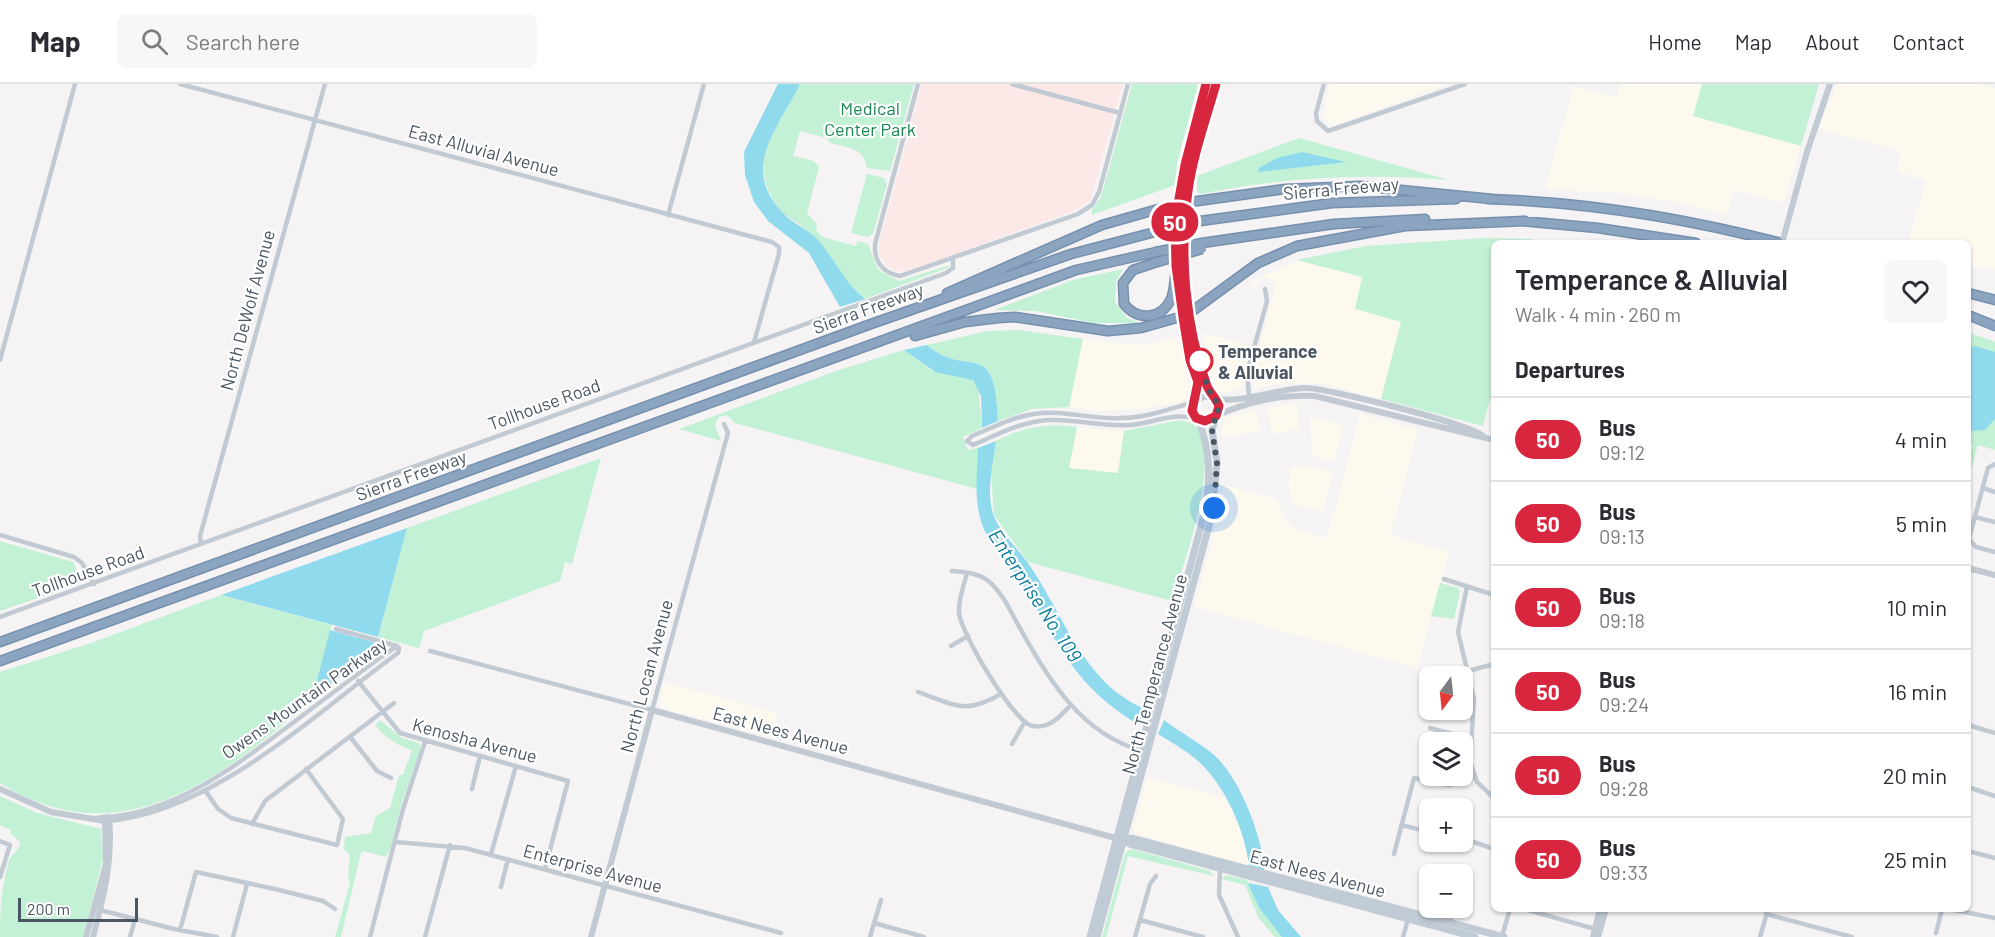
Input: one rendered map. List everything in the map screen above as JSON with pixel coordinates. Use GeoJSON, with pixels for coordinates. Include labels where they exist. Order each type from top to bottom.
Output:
{"type":"FeatureCollection","features":[{"type":"Feature","properties":{"kind":"highway"},"geometry":{"type":"LineString","coordinates":[[920,307],[1004,266],[1101,225],[1176,204],[1285,189],[1360,186],[1492,199]]}},
{"type":"Feature","properties":{"kind":"highway","name":"Sierra Freeway"},"geometry":{"type":"LineString","coordinates":[[0,642],[920,307],[1071,254],[1155,232],[1200,222],[1293,207],[1359,201],[1492,199],[1591,207],[1664,217],[1768,240]]}},
{"type":"Feature","properties":{"kind":"highway","name":"Sierra Freeway"},"geometry":{"type":"LineString","coordinates":[[0,662],[885,342],[1076,270],[1156,252],[1202,246],[1250,234],[1384,220],[1525,221],[1598,228],[1676,240]]}},
{"type":"Feature","properties":{"kind":"highway"},"geometry":{"type":"LineString","coordinates":[[885,342],[965,322],[998,318],[1026,319],[1108,331],[1141,328],[1186,315],[1258,263],[1297,246],[1405,226],[1525,221]]}},
{"type":"Feature","properties":{"kind":"highway"},"geometry":{"type":"LineString","coordinates":[[1176,266],[1174,289],[1167,306],[1155,315],[1140,316],[1124,304],[1123,283],[1136,268],[1202,246]]}},
{"type":"Feature","properties":{"kind":"highway"},"geometry":{"type":"LineString","coordinates":[[1971,294],[1995,299]]}},
{"type":"Feature","properties":{"kind":"highway"},"geometry":{"type":"LineString","coordinates":[[1971,315],[1995,320]]}},
{"type":"Feature","properties":{"kind":"highway"},"geometry":{"type":"LineString","coordinates":[[1971,315],[1995,326]]}},
{"type":"Feature","properties":{"kind":"main road"},"geometry":{"type":"LineString","coordinates":[[1206,84],[1176,204],[1176,266],[1186,315],[1207,386],[1219,408],[1216,416],[1208,421],[1198,419],[1192,411],[1198,382],[1190,360],[1186,315],[1184,260],[1191,172],[1216,84]]}},
{"type":"Feature","properties":{"kind":"main road"},"geometry":{"type":"LineString","coordinates":[[1194,402],[1204,396],[1215,398]]}},
{"type":"Feature","properties":{"kind":"main road","name":"North Temperance Avenue"},"geometry":{"type":"LineString","coordinates":[[1090,937],[1202,554],[1215,497],[1217,456],[1212,430],[1216,416]]}},
{"type":"Feature","properties":{"kind":"main road","name":"North Temperance Avenue"},"geometry":{"type":"LineString","coordinates":[[1097,937],[1140,750],[1206,504],[1209,454],[1205,435],[1198,419]]}},
{"type":"Feature","properties":{"kind":"main road"},"geometry":{"type":"LineString","coordinates":[[1202,554],[1200,547],[1207,519],[1206,504]]}},
{"type":"Feature","properties":{"kind":"main road","name":"East Nees Avenue"},"geometry":{"type":"LineString","coordinates":[[1120,839],[1130,844],[1220,869],[1475,937]]}},
{"type":"Feature","properties":{"kind":"main road","name":"East Nees Avenue"},"geometry":{"type":"LineString","coordinates":[[1120,839],[1133,839],[1503,937]]}},
{"type":"Feature","properties":{"kind":"main road"},"geometry":{"type":"LineString","coordinates":[[1408,919],[1413,917],[1450,923]]}},
{"type":"Feature","properties":{"kind":"main road"},"geometry":{"type":"LineString","coordinates":[[1442,928],[1450,926],[1481,935],[1503,937]]}},
{"type":"Feature","properties":{"kind":"street"},"geometry":{"type":"LineString","coordinates":[[0,360],[75,84]]}},
{"type":"Feature","properties":{"kind":"street","name":"East Alluvial Avenue"},"geometry":{"type":"LineString","coordinates":[[180,84],[772,242],[778,247],[779,254],[754,342]]}},
{"type":"Feature","properties":{"kind":"street","name":"North DeWolf Avenue"},"geometry":{"type":"LineString","coordinates":[[201,544],[200,536],[325,84]]}},
{"type":"Feature","properties":{"kind":"street"},"geometry":{"type":"LineString","coordinates":[[668,215],[704,84]]}},
{"type":"Feature","properties":{"kind":"street"},"geometry":{"type":"LineString","coordinates":[[918,84],[875,242],[875,255],[884,270],[900,276],[1078,214],[1092,205],[1099,192],[1128,84]]}},
{"type":"Feature","properties":{"kind":"street"},"geometry":{"type":"LineString","coordinates":[[1011,84],[1120,113]]}},
{"type":"Feature","properties":{"kind":"street"},"geometry":{"type":"LineString","coordinates":[[1324,84],[1316,113],[1317,121],[1328,131],[1465,84]]}},
{"type":"Feature","properties":{"kind":"street"},"geometry":{"type":"LineString","coordinates":[[1783,240],[1807,152],[1830,84]]}},
{"type":"Feature","properties":{"kind":"street","name":"Tollhouse Road"},"geometry":{"type":"LineString","coordinates":[[0,617],[945,273],[953,268],[953,259]]}},
{"type":"Feature","properties":{"kind":"street"},"geometry":{"type":"LineString","coordinates":[[1249,395],[1247,374],[1267,301],[1265,289]]}},
{"type":"Feature","properties":{"kind":"street"},"geometry":{"type":"LineString","coordinates":[[1215,398],[1230,401],[1249,395],[1296,388],[1322,390],[1457,425],[1480,433],[1484,437]]}},
{"type":"Feature","properties":{"kind":"street"},"geometry":{"type":"LineString","coordinates":[[1216,416],[1247,404],[1293,396],[1315,396],[1491,439]]}},
{"type":"Feature","properties":{"kind":"street"},"geometry":{"type":"LineString","coordinates":[[1194,402],[1164,412],[1131,418],[1055,412],[1032,414],[979,433],[967,441],[973,444],[1016,426],[1039,421],[1067,420],[1118,426],[1144,424],[1182,415],[1198,419]]}},
{"type":"Feature","properties":{"kind":"street","name":"North Locan Avenue"},"geometry":{"type":"LineString","coordinates":[[591,937],[728,433],[724,424]]}},
{"type":"Feature","properties":{"kind":"street"},"geometry":{"type":"LineString","coordinates":[[1995,464],[1988,468],[1975,517],[1971,543],[1995,552]]}},
{"type":"Feature","properties":{"kind":"street"},"geometry":{"type":"LineString","coordinates":[[1983,488],[1995,492]]}},
{"type":"Feature","properties":{"kind":"street"},"geometry":{"type":"LineString","coordinates":[[1975,517],[1995,522]]}},
{"type":"Feature","properties":{"kind":"street"},"geometry":{"type":"LineString","coordinates":[[0,535],[74,557],[82,563],[94,584]]}},
{"type":"Feature","properties":{"kind":"street"},"geometry":{"type":"LineString","coordinates":[[1971,569],[1995,575]]}},
{"type":"Feature","properties":{"kind":"street"},"geometry":{"type":"LineString","coordinates":[[952,571],[982,577],[999,593],[1041,666],[1071,705],[1110,737],[1140,750]]}},
{"type":"Feature","properties":{"kind":"street"},"geometry":{"type":"LineString","coordinates":[[968,573],[959,612],[968,636],[1001,694],[1024,723],[1036,727],[1048,725],[1071,705]]}},
{"type":"Feature","properties":{"kind":"street"},"geometry":{"type":"LineString","coordinates":[[1444,579],[1491,594]]}},
{"type":"Feature","properties":{"kind":"street"},"geometry":{"type":"LineString","coordinates":[[1467,586],[1458,632],[1467,666]]}},
{"type":"Feature","properties":{"kind":"street","name":"Owens Mountain Parkway"},"geometry":{"type":"LineString","coordinates":[[0,789],[43,809],[95,819],[107,819],[154,808],[204,788],[357,679],[398,653],[399,648],[336,629]]}},
{"type":"Feature","properties":{"kind":"street"},"geometry":{"type":"LineString","coordinates":[[951,646],[968,636]]}},
{"type":"Feature","properties":{"kind":"street","name":"East Nees Avenue"},"geometry":{"type":"LineString","coordinates":[[430,651],[1120,839]]}},
{"type":"Feature","properties":{"kind":"street"},"geometry":{"type":"LineString","coordinates":[[1473,670],[1491,665]]}},
{"type":"Feature","properties":{"kind":"street","name":"Kenosha Avenue"},"geometry":{"type":"LineString","coordinates":[[357,679],[400,734],[568,781],[545,869]]}},
{"type":"Feature","properties":{"kind":"street"},"geometry":{"type":"LineString","coordinates":[[918,692],[967,708],[982,705],[1001,694]]}},
{"type":"Feature","properties":{"kind":"street"},"geometry":{"type":"LineString","coordinates":[[1473,694],[1473,712]]}},
{"type":"Feature","properties":{"kind":"street","name":"Kenosha Avenue"},"geometry":{"type":"LineString","coordinates":[[382,713],[394,703]]}},
{"type":"Feature","properties":{"kind":"street"},"geometry":{"type":"LineString","coordinates":[[252,824],[265,801],[382,713]]}},
{"type":"Feature","properties":{"kind":"street"},"geometry":{"type":"LineString","coordinates":[[1012,744],[1024,723]]}},
{"type":"Feature","properties":{"kind":"street"},"geometry":{"type":"LineString","coordinates":[[1971,726],[1995,733]]}},
{"type":"Feature","properties":{"kind":"street"},"geometry":{"type":"LineString","coordinates":[[1430,728],[1445,732]]}},
{"type":"Feature","properties":{"kind":"street"},"geometry":{"type":"LineString","coordinates":[[1105,744],[1110,737]]}},
{"type":"Feature","properties":{"kind":"street"},"geometry":{"type":"LineString","coordinates":[[351,738],[377,771],[391,778]]}},
{"type":"Feature","properties":{"kind":"street"},"geometry":{"type":"LineString","coordinates":[[370,937],[425,742]]}},
{"type":"Feature","properties":{"kind":"street"},"geometry":{"type":"LineString","coordinates":[[472,789],[480,756]]}},
{"type":"Feature","properties":{"kind":"street"},"geometry":{"type":"LineString","coordinates":[[491,854],[516,766]]}},
{"type":"Feature","properties":{"kind":"street"},"geometry":{"type":"LineString","coordinates":[[204,788],[224,814],[252,824],[337,845],[343,819],[306,769]]}},
{"type":"Feature","properties":{"kind":"street"},"geometry":{"type":"LineString","coordinates":[[1473,773],[1480,787],[1491,796]]}},
{"type":"Feature","properties":{"kind":"street"},"geometry":{"type":"LineString","coordinates":[[1394,854],[1414,778],[1449,785],[1474,777]]}},
{"type":"Feature","properties":{"kind":"street"},"geometry":{"type":"LineString","coordinates":[[1971,788],[1995,796]]}},
{"type":"Feature","properties":{"kind":"street"},"geometry":{"type":"LineString","coordinates":[[93,937],[111,857],[107,819]]}},
{"type":"Feature","properties":{"kind":"street"},"geometry":{"type":"LineString","coordinates":[[86,937],[106,864],[107,819]]}},
{"type":"Feature","properties":{"kind":"street"},"geometry":{"type":"LineString","coordinates":[[1401,825],[1419,829]]}},
{"type":"Feature","properties":{"kind":"street"},"geometry":{"type":"LineString","coordinates":[[0,841],[10,845],[0,877]]}},
{"type":"Feature","properties":{"kind":"street","name":"Enterprise Avenue"},"geometry":{"type":"LineString","coordinates":[[395,842],[450,845],[491,854],[781,933]]}},
{"type":"Feature","properties":{"kind":"street"},"geometry":{"type":"LineString","coordinates":[[1473,842],[1491,848]]}},
{"type":"Feature","properties":{"kind":"street"},"geometry":{"type":"LineString","coordinates":[[425,937],[450,845]]}},
{"type":"Feature","properties":{"kind":"street"},"geometry":{"type":"LineString","coordinates":[[1971,852],[1995,858]]}},
{"type":"Feature","properties":{"kind":"street"},"geometry":{"type":"LineString","coordinates":[[501,887],[508,859]]}},
{"type":"Feature","properties":{"kind":"street"},"geometry":{"type":"LineString","coordinates":[[1220,869],[1219,895],[1238,937]]}},
{"type":"Feature","properties":{"kind":"street"},"geometry":{"type":"LineString","coordinates":[[180,930],[196,872],[323,902],[335,909]]}},
{"type":"Feature","properties":{"kind":"street"},"geometry":{"type":"LineString","coordinates":[[1135,937],[1150,884],[1156,876]]}},
{"type":"Feature","properties":{"kind":"street"},"geometry":{"type":"LineString","coordinates":[[233,937],[247,884]]}},
{"type":"Feature","properties":{"kind":"street"},"geometry":{"type":"LineString","coordinates":[[870,937],[880,900]]}},
{"type":"Feature","properties":{"kind":"street"},"geometry":{"type":"LineString","coordinates":[[100,910],[190,934],[217,937]]}},
{"type":"Feature","properties":{"kind":"street"},"geometry":{"type":"LineString","coordinates":[[1503,937],[1509,912]]}},
{"type":"Feature","properties":{"kind":"street"},"geometry":{"type":"LineString","coordinates":[[1535,912],[1595,928]]}},
{"type":"Feature","properties":{"kind":"street"},"geometry":{"type":"LineString","coordinates":[[1593,937],[1599,912]]}},
{"type":"Feature","properties":{"kind":"street"},"geometry":{"type":"LineString","coordinates":[[1598,937],[1605,912]]}},
{"type":"Feature","properties":{"kind":"street"},"geometry":{"type":"LineString","coordinates":[[1760,937],[1767,912]]}},
{"type":"Feature","properties":{"kind":"street"},"geometry":{"type":"LineString","coordinates":[[1770,912],[1852,937]]}},
{"type":"Feature","properties":{"kind":"street"},"geometry":{"type":"LineString","coordinates":[[1936,933],[1941,912]]}},
{"type":"Feature","properties":{"kind":"street"},"geometry":{"type":"LineString","coordinates":[[1964,912],[1995,918]]}},
{"type":"Feature","properties":{"kind":"street"},"geometry":{"type":"LineString","coordinates":[[1450,923],[1451,918]]}},
{"type":"Feature","properties":{"kind":"street"},"geometry":{"type":"LineString","coordinates":[[130,937],[135,919]]}},
{"type":"Feature","properties":{"kind":"street"},"geometry":{"type":"LineString","coordinates":[[1403,937],[1408,919]]}},
{"type":"Feature","properties":{"kind":"street"},"geometry":{"type":"LineString","coordinates":[[1140,920],[1203,937]]}},
{"type":"Feature","properties":{"kind":"street"},"geometry":{"type":"LineString","coordinates":[[874,923],[924,937]]}},
{"type":"Feature","properties":{"kind":"shaded area"},"geometry":{"type":"Polygon","coordinates":[[[922,84],[1123,84],[1090,200],[1079,209],[908,271],[897,271],[887,266],[880,256],[879,245],[922,84]]]}},
{"type":"Feature","properties":{"kind":"shaded area"},"geometry":{"type":"Polygon","coordinates":[[[1330,84],[1449,84],[1335,125],[1328,123],[1323,116],[1330,84]]]}},
{"type":"Feature","properties":{"kind":"shaded area"},"geometry":{"type":"Polygon","coordinates":[[[1574,84],[1574,87],[1616,97],[1619,84],[1702,84],[1694,116],[1801,146],[1784,203],[1733,190],[1727,214],[1686,204],[1612,192],[1545,190],[1574,84]]]}},
{"type":"Feature","properties":{"kind":"shaded area"},"geometry":{"type":"Polygon","coordinates":[[[1837,84],[1981,84],[1995,88],[1995,271],[1971,266],[1971,240],[1909,240],[1926,180],[1897,172],[1901,151],[1819,129],[1837,84]]]}},
{"type":"Feature","properties":{"kind":"shaded area"},"geometry":{"type":"Polygon","coordinates":[[[1297,260],[1362,277],[1401,322],[1381,399],[1324,384],[1287,383],[1254,388],[1254,365],[1275,288],[1271,280],[1263,278],[1256,284],[1256,293],[1250,282],[1297,260]]]}},
{"type":"Feature","properties":{"kind":"shaded area"},"geometry":{"type":"Polygon","coordinates":[[[1202,333],[1249,345],[1241,390],[1222,393],[1215,389],[1202,333]]]}},
{"type":"Feature","properties":{"kind":"shaded area"},"geometry":{"type":"Polygon","coordinates":[[[1180,337],[1190,389],[1183,403],[1131,410],[1100,411],[1069,407],[1083,339],[1143,345],[1180,337]]]}},
{"type":"Feature","properties":{"kind":"shaded area"},"geometry":{"type":"Polygon","coordinates":[[[1297,403],[1299,429],[1272,434],[1267,408],[1297,403]]]}},
{"type":"Feature","properties":{"kind":"shaded area"},"geometry":{"type":"Polygon","coordinates":[[[1256,410],[1260,431],[1222,438],[1222,423],[1226,417],[1256,410]]]}},
{"type":"Feature","properties":{"kind":"shaded area"},"geometry":{"type":"Polygon","coordinates":[[[1360,414],[1419,429],[1390,535],[1449,552],[1417,668],[1194,607],[1217,522],[1224,485],[1277,499],[1286,521],[1294,529],[1327,538],[1360,414]]]}},
{"type":"Feature","properties":{"kind":"shaded area"},"geometry":{"type":"Polygon","coordinates":[[[1310,418],[1344,425],[1334,462],[1312,456],[1310,418]]]}},
{"type":"Feature","properties":{"kind":"shaded area"},"geometry":{"type":"Polygon","coordinates":[[[1077,427],[1124,431],[1119,473],[1069,468],[1077,427]]]}},
{"type":"Feature","properties":{"kind":"shaded area"},"geometry":{"type":"Polygon","coordinates":[[[1299,465],[1333,471],[1322,512],[1292,504],[1289,474],[1291,469],[1299,465]]]}},
{"type":"Feature","properties":{"kind":"shaded area"},"geometry":{"type":"Polygon","coordinates":[[[664,682],[777,713],[771,738],[662,708],[659,704],[664,682]]]}},
{"type":"Feature","properties":{"kind":"shaded area"},"geometry":{"type":"Polygon","coordinates":[[[1147,777],[1225,798],[1242,832],[1249,866],[1136,834],[1133,828],[1147,777]]]}},
{"type":"Feature","properties":{"kind":"green space","name":"Medical Center Park"},"geometry":{"type":"Polygon","coordinates":[[[800,84],[914,84],[890,171],[867,168],[859,152],[830,143],[827,138],[800,131],[793,156],[814,161],[819,167],[807,213],[817,224],[816,230],[822,237],[856,246],[858,241],[868,244],[878,270],[899,281],[950,265],[947,268],[865,299],[841,275],[805,229],[780,210],[769,192],[764,176],[764,160],[774,130],[800,84]]]}},
{"type":"Feature","properties":{"kind":"green space"},"geometry":{"type":"Polygon","coordinates":[[[1132,84],[1198,84],[1177,163],[1175,185],[1092,215],[1092,210],[1101,197],[1132,84]]]}},
{"type":"Feature","properties":{"kind":"green space"},"geometry":{"type":"Polygon","coordinates":[[[1702,84],[1819,84],[1801,146],[1693,116],[1702,84]]]}},
{"type":"Feature","properties":{"kind":"green space"},"geometry":{"type":"Polygon","coordinates":[[[1299,138],[1449,180],[1387,177],[1324,178],[1262,184],[1201,194],[1197,192],[1197,176],[1299,138]]]}},
{"type":"Feature","properties":{"kind":"green space"},"geometry":{"type":"Polygon","coordinates":[[[867,174],[884,178],[887,184],[873,234],[868,237],[851,233],[867,174]]]}},
{"type":"Feature","properties":{"kind":"green space"},"geometry":{"type":"Polygon","coordinates":[[[1484,238],[1532,239],[1491,240],[1491,395],[1483,426],[1381,399],[1401,322],[1355,309],[1362,277],[1297,260],[1366,246],[1484,238]]]}},
{"type":"Feature","properties":{"kind":"green space"},"geometry":{"type":"Polygon","coordinates":[[[1123,269],[1116,282],[1115,302],[1127,318],[1139,323],[1094,323],[1035,311],[994,310],[1073,280],[1123,269]]]}},
{"type":"Feature","properties":{"kind":"green space"},"geometry":{"type":"Polygon","coordinates":[[[1018,330],[1083,339],[1069,407],[1032,409],[998,421],[996,394],[991,377],[985,368],[942,355],[927,345],[988,331],[1018,330]]]}},
{"type":"Feature","properties":{"kind":"green space"},"geometry":{"type":"Polygon","coordinates":[[[1971,333],[1995,342],[1995,450],[1978,445],[1971,470],[1973,444],[1971,443],[1971,333]]]}},
{"type":"Feature","properties":{"kind":"green space"},"geometry":{"type":"Polygon","coordinates":[[[904,350],[932,371],[970,378],[978,386],[982,428],[963,437],[968,450],[978,448],[977,489],[735,423],[727,415],[719,417],[715,425],[721,441],[679,429],[836,371],[904,350]]]}},
{"type":"Feature","properties":{"kind":"green space"},"geometry":{"type":"Polygon","coordinates":[[[1180,420],[1194,424],[1202,439],[1205,460],[1203,484],[1192,537],[1172,601],[1028,562],[994,515],[991,473],[996,441],[1035,427],[1077,427],[1069,468],[1118,473],[1124,431],[1180,420]]]}},
{"type":"Feature","properties":{"kind":"green space"},"geometry":{"type":"Polygon","coordinates":[[[601,458],[572,564],[565,562],[560,581],[424,631],[419,648],[378,637],[407,528],[601,458]]]}},
{"type":"Feature","properties":{"kind":"green space"},"geometry":{"type":"Polygon","coordinates":[[[0,541],[73,562],[77,574],[73,586],[0,611],[0,541]]]}},
{"type":"Feature","properties":{"kind":"green space"},"geometry":{"type":"Polygon","coordinates":[[[1440,583],[1458,588],[1460,592],[1454,619],[1431,616],[1440,583]]]}},
{"type":"Feature","properties":{"kind":"green space"},"geometry":{"type":"Polygon","coordinates":[[[221,595],[332,625],[317,680],[325,689],[252,749],[214,775],[174,796],[133,809],[91,813],[46,805],[0,783],[0,672],[91,643],[221,595]]]}},
{"type":"Feature","properties":{"kind":"green space"},"geometry":{"type":"Polygon","coordinates":[[[380,720],[402,738],[419,743],[421,748],[402,802],[390,850],[386,857],[363,851],[361,853],[341,937],[335,937],[350,883],[348,878],[350,855],[344,849],[345,837],[371,833],[376,816],[390,808],[399,775],[403,775],[412,750],[383,734],[375,725],[380,720]]]}},
{"type":"Feature","properties":{"kind":"green space"},"geometry":{"type":"Polygon","coordinates":[[[0,796],[37,813],[101,829],[103,859],[83,937],[0,937],[4,880],[9,861],[19,848],[20,842],[10,833],[11,830],[0,825],[0,796]]]}},
{"type":"Feature","properties":{"kind":"green space"},"geometry":{"type":"Polygon","coordinates":[[[1132,849],[1210,871],[1214,876],[1128,856],[1106,937],[1102,937],[1125,853],[1132,849]]]}},
{"type":"Feature","properties":{"kind":"green space"},"geometry":{"type":"Polygon","coordinates":[[[1225,875],[1247,880],[1259,908],[1282,937],[1275,937],[1258,917],[1245,885],[1222,879],[1225,875]]]}},
{"type":"Feature","properties":{"kind":"water"},"geometry":{"type":"Polygon","coordinates":[[[778,84],[800,84],[767,148],[764,180],[770,196],[787,217],[816,238],[845,278],[865,299],[840,307],[809,253],[768,221],[754,202],[745,175],[744,152],[778,84]]]}},
{"type":"Feature","properties":{"kind":"water"},"geometry":{"type":"Polygon","coordinates":[[[1302,152],[1346,162],[1258,172],[1259,168],[1277,158],[1302,152]]]}},
{"type":"Feature","properties":{"kind":"water"},"geometry":{"type":"Polygon","coordinates":[[[927,345],[942,355],[985,368],[991,377],[996,394],[998,421],[982,428],[981,396],[973,380],[935,372],[904,350],[927,345]]]}},
{"type":"Feature","properties":{"kind":"water"},"geometry":{"type":"Polygon","coordinates":[[[1975,346],[1995,352],[1995,419],[1985,430],[1971,430],[1971,348],[1975,346]]]}},
{"type":"Feature","properties":{"kind":"water","name":"Enterprise No. 109"},"geometry":{"type":"Polygon","coordinates":[[[996,441],[990,487],[991,505],[996,521],[1028,563],[1089,664],[1122,696],[1143,708],[1144,715],[1139,725],[1115,709],[1080,676],[1055,640],[1016,575],[983,528],[977,504],[978,448],[996,441]]]}},
{"type":"Feature","properties":{"kind":"water"},"geometry":{"type":"Polygon","coordinates":[[[407,528],[378,637],[221,595],[407,528]]]}},
{"type":"Feature","properties":{"kind":"water"},"geometry":{"type":"Polygon","coordinates":[[[330,630],[373,642],[377,649],[325,689],[317,680],[330,630]]]}},
{"type":"Feature","properties":{"kind":"water"},"geometry":{"type":"Polygon","coordinates":[[[1164,720],[1213,754],[1232,777],[1254,825],[1263,856],[1264,870],[1249,866],[1243,838],[1232,809],[1207,770],[1183,749],[1158,734],[1164,720]]]}},
{"type":"Feature","properties":{"kind":"water"},"geometry":{"type":"Polygon","coordinates":[[[1248,883],[1268,887],[1278,910],[1301,937],[1282,937],[1259,908],[1248,883]]]}},
{"type":"Feature","properties":{"kind":"bus line","name":"50"},"geometry":{"type":"LineString","coordinates":[[1206,84],[1177,198],[1174,238],[1190,360],[1198,382],[1192,411],[1196,418],[1205,421],[1216,416],[1219,406],[1207,386],[1190,313],[1184,268],[1184,234],[1191,172],[1216,84]]}},
{"type":"Feature","properties":{"kind":"place","name":"Temperance & Alluvial"},"geometry":{"type":"Point","coordinates":[1200,361]}},
{"type":"Feature","properties":{"kind":"route"},"geometry":{"type":"LineString","coordinates":[[1200,361],[1208,389],[1219,406],[1212,430],[1217,453],[1214,508]]}}]}
